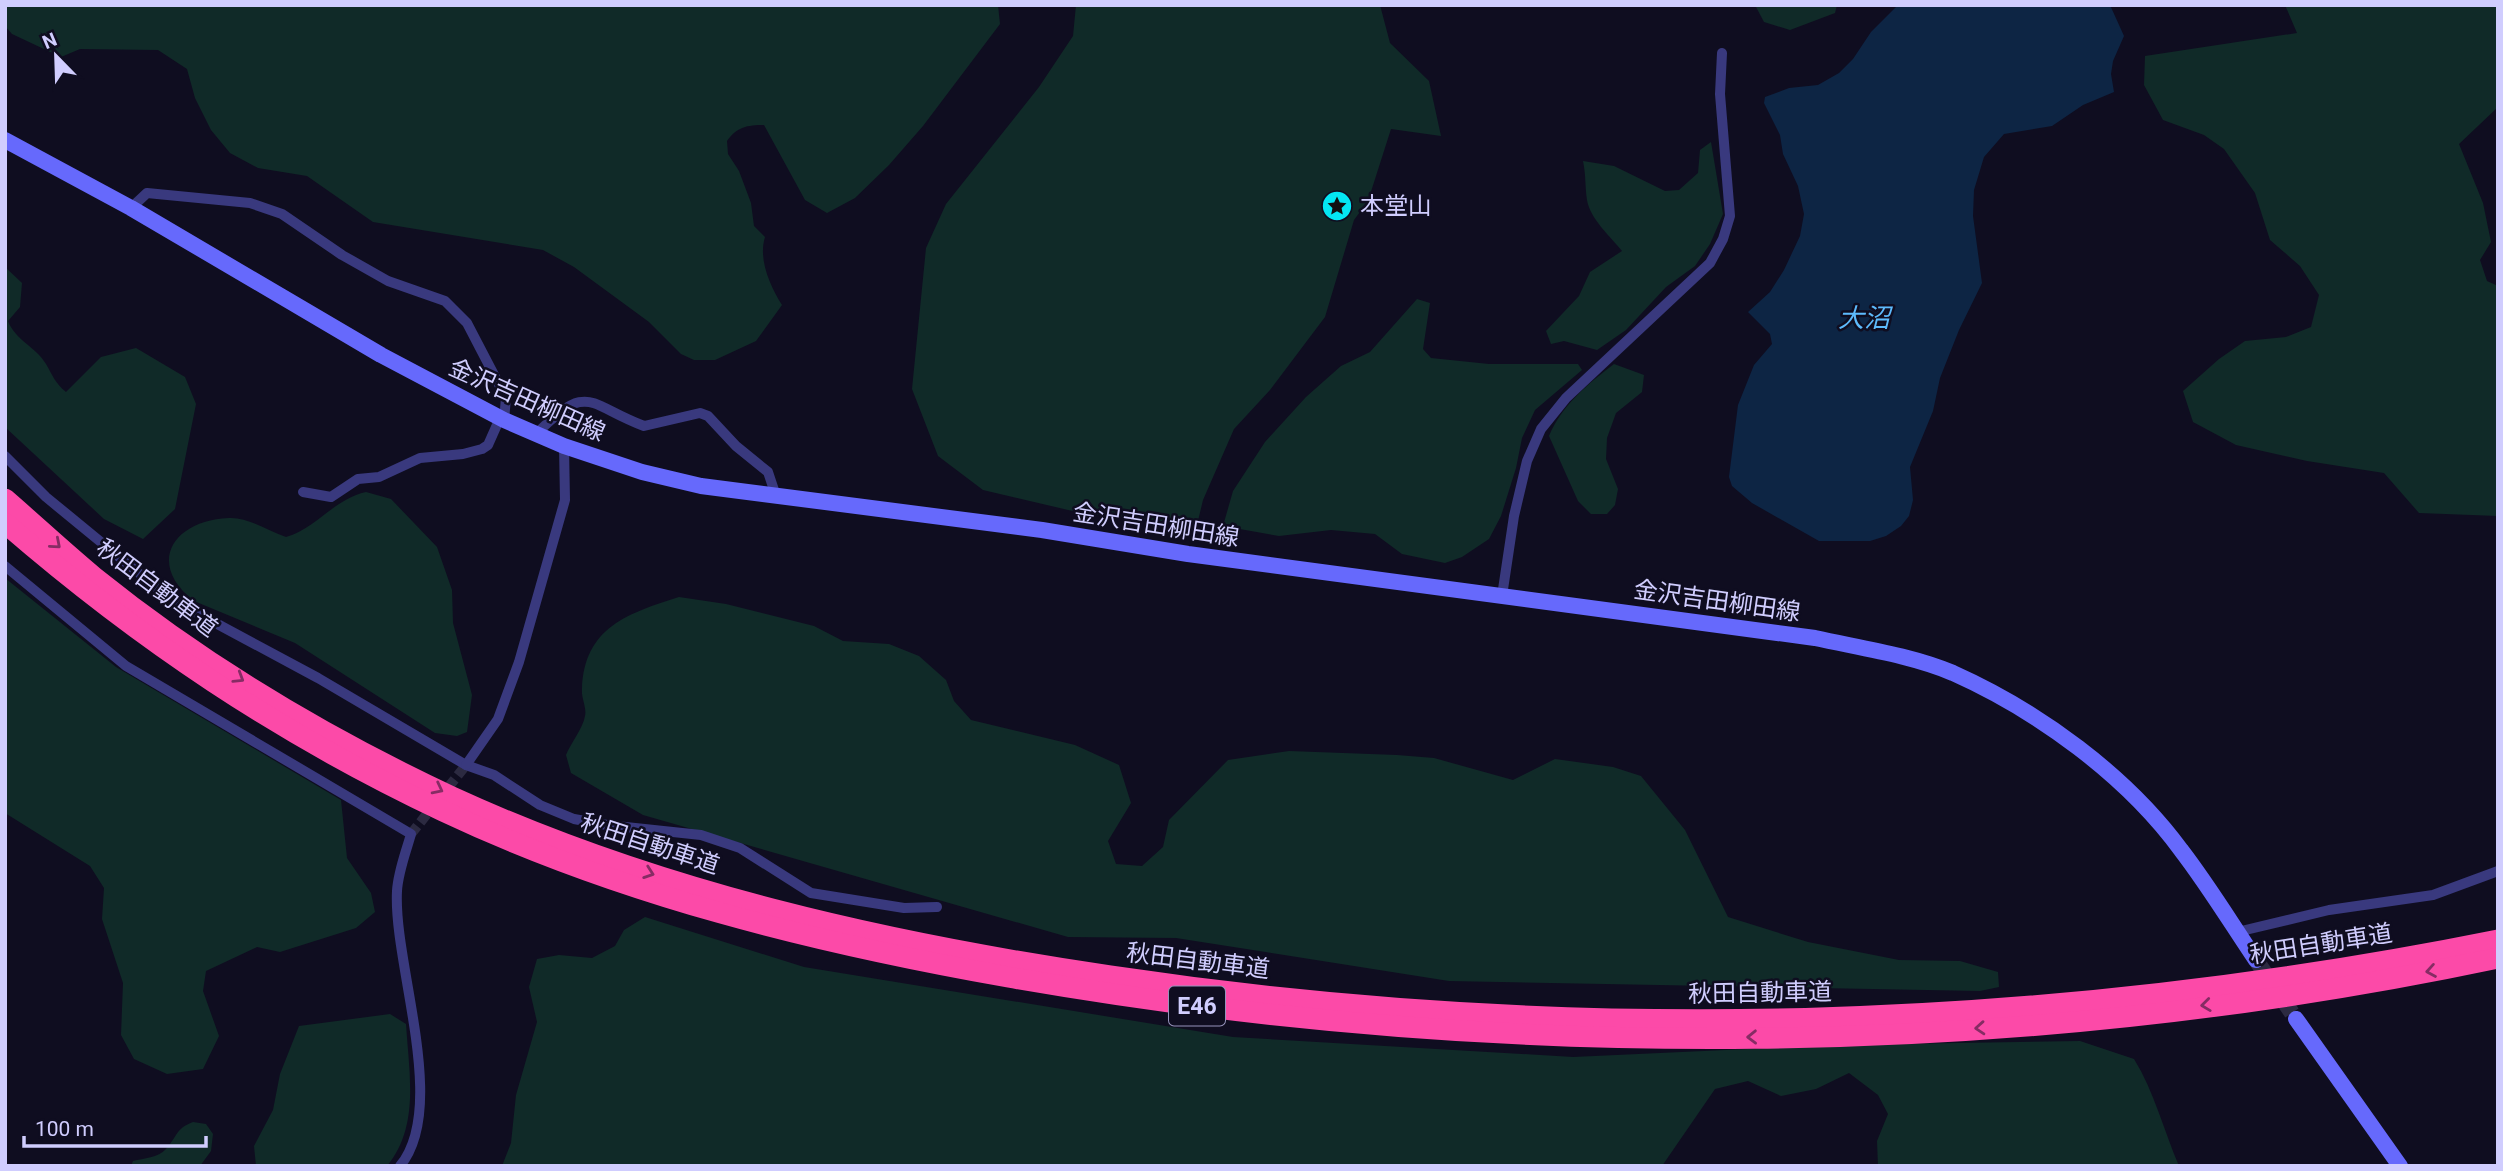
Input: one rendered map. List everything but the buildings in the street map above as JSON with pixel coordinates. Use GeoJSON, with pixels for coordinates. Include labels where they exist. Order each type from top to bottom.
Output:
{"type":"FeatureCollection","features":[{"type":"Feature","properties":{"kind":"highway","name":"秋田自動車道"},"geometry":{"type":"LineString","coordinates":[[5,499],[96,578],[216,664],[338,739],[453,797],[561,842],[673,881],[797,916],[1041,966],[1193,988],[1432,1012],[1584,1019],[1772,1019],[1922,1014],[2143,996],[2362,965],[2498,940]]}},
{"type":"Feature","properties":{"kind":"highway","name":"秋田自動車道"},"geometry":{"type":"LineString","coordinates":[[5,523],[84,591],[206,679],[330,754],[446,812],[556,859],[667,897],[793,932],[892,955],[1039,982],[1163,1002],[1429,1029],[1679,1038],[1801,1036],[2034,1025],[2146,1013],[2339,986],[2498,958]]}},
{"type":"Feature","properties":{"kind":"main road","name":"金沢吉田柳田線"},"geometry":{"type":"LineString","coordinates":[[5,140],[131,208],[381,355],[502,419],[564,446],[642,472],[701,486],[1042,530],[1188,554],[1815,638],[1891,655],[1952,673],[2027,714],[2092,757],[2138,800],[2180,849],[2256,960]]}},
{"type":"Feature","properties":{"kind":"main road"},"geometry":{"type":"LineString","coordinates":[[2296,1018],[2400,1166]]}},
{"type":"Feature","properties":{"kind":"street"},"geometry":{"type":"LineString","coordinates":[[1502,596],[1514,516],[1527,461],[1541,429],[1566,398],[1710,263],[1723,239],[1730,216],[1720,94],[1722,53]]}},
{"type":"Feature","properties":{"kind":"street"},"geometry":{"type":"LineString","coordinates":[[131,208],[147,193],[250,203],[282,214],[342,255],[388,281],[444,301],[467,323],[506,398],[502,419],[488,444],[482,449],[463,454],[420,458],[379,477],[358,479],[331,497],[303,492]]}},
{"type":"Feature","properties":{"kind":"street"},"geometry":{"type":"LineString","coordinates":[[536,434],[556,415],[577,401],[599,402],[644,426],[700,413],[708,416],[736,446],[768,472],[776,496]]}},
{"type":"Feature","properties":{"kind":"street"},"geometry":{"type":"LineString","coordinates":[[466,765],[498,719],[519,662],[565,500],[564,446]]}},
{"type":"Feature","properties":{"kind":"street"},"geometry":{"type":"LineString","coordinates":[[5,456],[46,497],[169,598],[318,678],[466,765],[494,775],[540,805],[574,819],[701,835],[740,848],[811,893],[904,908],[937,907]]}},
{"type":"Feature","properties":{"kind":"street"},"geometry":{"type":"LineString","coordinates":[[5,566],[126,666],[411,834],[397,892],[421,1089],[419,1124],[400,1166]]}},
{"type":"Feature","properties":{"kind":"street"},"geometry":{"type":"LineString","coordinates":[[2237,932],[2329,910],[2433,895],[2498,872]]}},
{"type":"Feature","properties":{"kind":"green space"},"geometry":{"type":"Polygon","coordinates":[[[5,5],[998,5],[1000,24],[923,126],[889,165],[855,198],[827,213],[805,200],[764,125],[743,128],[731,136],[727,141],[728,154],[739,171],[751,203],[754,226],[765,237],[763,254],[766,272],[782,305],[756,341],[715,360],[694,360],[681,354],[649,322],[574,267],[543,250],[373,222],[307,176],[258,168],[230,153],[211,130],[195,98],[187,69],[158,50],[80,49],[61,57],[12,34],[5,26],[5,5]]]}},
{"type":"Feature","properties":{"kind":"green space"},"geometry":{"type":"Polygon","coordinates":[[[1076,5],[1380,5],[1390,43],[1429,81],[1441,136],[1391,129],[1368,201],[1354,220],[1325,317],[1270,390],[1234,429],[1203,500],[1197,525],[1081,513],[983,490],[938,456],[912,389],[926,248],[946,204],[1039,87],[1073,36],[1076,5]]]}},
{"type":"Feature","properties":{"kind":"green space"},"geometry":{"type":"Polygon","coordinates":[[[1755,5],[1837,5],[1835,13],[1790,30],[1764,22],[1755,5]]]}},
{"type":"Feature","properties":{"kind":"green space"},"geometry":{"type":"Polygon","coordinates":[[[2285,5],[2498,5],[2498,107],[2459,144],[2483,203],[2491,242],[2480,260],[2487,281],[2498,286],[2498,516],[2419,513],[2384,473],[2307,461],[2236,445],[2193,422],[2183,391],[2219,359],[2245,341],[2286,337],[2311,327],[2319,295],[2300,266],[2270,240],[2255,193],[2224,149],[2204,135],[2163,120],[2144,85],[2145,56],[2297,33],[2285,5]]]}},
{"type":"Feature","properties":{"kind":"green space"},"geometry":{"type":"Polygon","coordinates":[[[1711,142],[1723,214],[1710,244],[1695,266],[1666,287],[1626,330],[1597,350],[1564,341],[1551,344],[1546,331],[1579,296],[1590,272],[1622,251],[1596,221],[1589,207],[1583,161],[1614,166],[1665,191],[1679,190],[1698,173],[1700,150],[1711,142]]]}},
{"type":"Feature","properties":{"kind":"green space"},"geometry":{"type":"Polygon","coordinates":[[[5,267],[22,283],[20,307],[8,321],[11,328],[42,358],[66,392],[101,357],[136,348],[185,377],[196,404],[175,509],[143,539],[104,519],[5,427],[5,267]]]}},
{"type":"Feature","properties":{"kind":"green space"},"geometry":{"type":"Polygon","coordinates":[[[1417,299],[1430,303],[1423,349],[1431,358],[1489,364],[1578,364],[1582,370],[1535,410],[1522,438],[1501,516],[1489,539],[1462,557],[1445,563],[1402,554],[1375,534],[1331,530],[1279,536],[1223,526],[1233,491],[1265,442],[1306,397],[1341,366],[1370,352],[1417,299]]]}},
{"type":"Feature","properties":{"kind":"green space"},"geometry":{"type":"Polygon","coordinates":[[[1614,364],[1644,375],[1642,392],[1616,413],[1607,438],[1606,459],[1618,489],[1615,505],[1607,514],[1591,514],[1578,501],[1549,436],[1568,405],[1585,387],[1614,364]]]}},
{"type":"Feature","properties":{"kind":"green space"},"geometry":{"type":"Polygon","coordinates":[[[366,492],[391,499],[437,547],[452,590],[453,623],[472,695],[467,732],[457,736],[435,733],[295,643],[194,601],[179,587],[171,572],[169,559],[173,546],[181,535],[193,526],[236,518],[286,537],[307,527],[344,501],[366,492]]]}},
{"type":"Feature","properties":{"kind":"green space"},"geometry":{"type":"Polygon","coordinates":[[[5,578],[116,667],[341,800],[347,858],[371,893],[375,912],[356,928],[280,952],[257,947],[206,971],[203,991],[219,1036],[203,1069],[167,1074],[134,1059],[121,1035],[123,983],[102,919],[104,888],[90,866],[5,813],[5,578]]]}},
{"type":"Feature","properties":{"kind":"green space"},"geometry":{"type":"Polygon","coordinates":[[[679,597],[726,604],[814,626],[843,641],[889,644],[919,656],[946,680],[954,701],[971,720],[1075,745],[1119,765],[1131,803],[1108,841],[1116,864],[1142,866],[1163,847],[1169,820],[1228,760],[1289,751],[1397,755],[1434,758],[1513,780],[1555,759],[1613,767],[1641,776],[1685,830],[1728,917],[1808,942],[1899,960],[1960,961],[1998,972],[1999,987],[1980,991],[1449,981],[1176,938],[1068,937],[643,815],[571,773],[566,755],[584,721],[582,692],[585,668],[600,637],[627,617],[679,597]]]}},
{"type":"Feature","properties":{"kind":"green space"},"geometry":{"type":"Polygon","coordinates":[[[645,917],[804,967],[1233,1037],[1573,1057],[1835,1045],[2080,1041],[2134,1059],[2153,1098],[2179,1166],[1878,1166],[1877,1141],[1888,1114],[1878,1095],[1849,1073],[1816,1089],[1781,1096],[1748,1081],[1715,1089],[1662,1166],[502,1166],[511,1143],[516,1095],[537,1022],[529,987],[537,959],[559,955],[592,958],[615,946],[624,930],[645,917]]]}},
{"type":"Feature","properties":{"kind":"green space"},"geometry":{"type":"Polygon","coordinates":[[[390,1014],[406,1024],[410,1098],[404,1134],[387,1166],[256,1166],[254,1146],[273,1110],[280,1074],[299,1026],[390,1014]]]}},
{"type":"Feature","properties":{"kind":"green space"},"geometry":{"type":"Polygon","coordinates":[[[193,1122],[206,1124],[213,1134],[211,1151],[200,1166],[131,1166],[133,1161],[163,1152],[180,1130],[193,1122]]]}},
{"type":"Feature","properties":{"kind":"water","name":"大沼"},"geometry":{"type":"Polygon","coordinates":[[[1898,5],[2110,5],[2124,36],[2113,61],[2111,74],[2114,92],[2083,105],[2052,126],[2004,134],[1984,157],[1974,190],[1973,216],[1982,283],[1940,378],[1933,411],[1910,467],[1913,500],[1909,516],[1901,526],[1886,536],[1870,541],[1819,541],[1752,503],[1732,486],[1729,477],[1738,405],[1754,365],[1772,344],[1770,334],[1748,312],[1770,292],[1784,270],[1800,236],[1804,214],[1798,186],[1783,154],[1780,135],[1764,103],[1765,97],[1789,88],[1818,85],[1839,73],[1853,59],[1871,32],[1898,5]]]}},
{"type":"Feature","properties":{"kind":"tunnel"},"geometry":{"type":"LineString","coordinates":[[411,834],[466,765]]}},
{"type":"Feature","properties":{"kind":"tunnel"},"geometry":{"type":"LineString","coordinates":[[2256,960],[2296,1019]]}},
{"type":"Feature","properties":{"kind":"place","name":"本堂山"},"geometry":{"type":"Point","coordinates":[1337,206]}}]}
